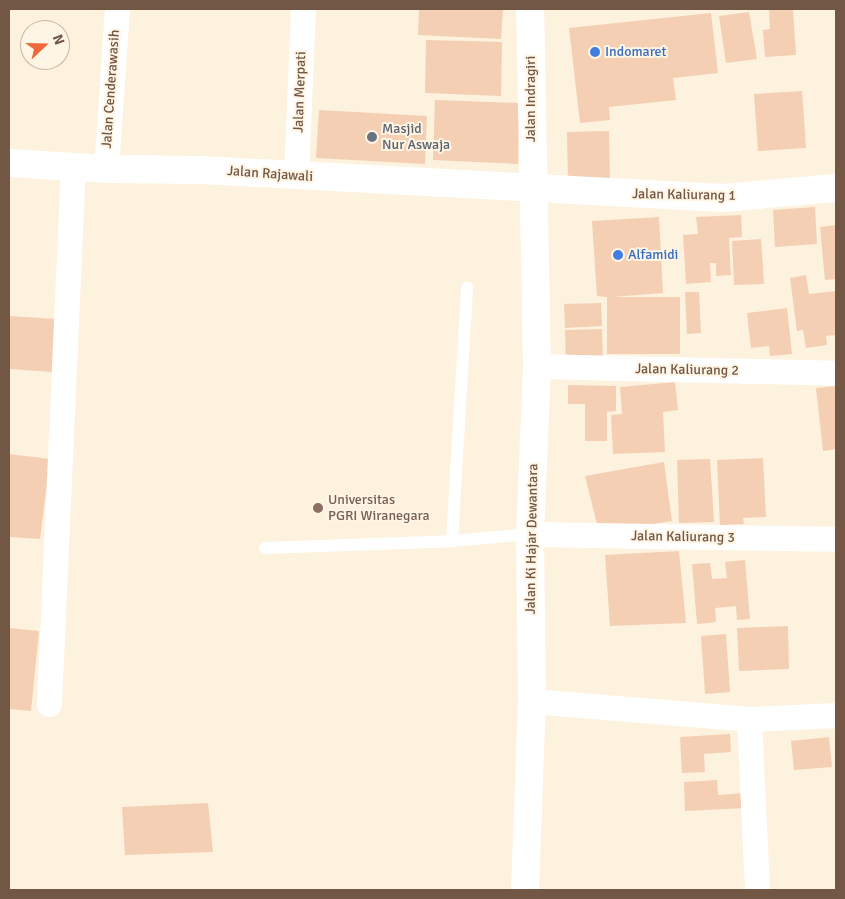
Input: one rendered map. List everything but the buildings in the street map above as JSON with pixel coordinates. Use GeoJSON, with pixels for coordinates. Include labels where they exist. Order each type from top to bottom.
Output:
{"type":"FeatureCollection","features":[{"type":"Feature","properties":{"kind":"main road","name":"Jalan Indragiri"},"geometry":{"type":"LineString","coordinates":[[530,9],[532,188]]}},
{"type":"Feature","properties":{"kind":"main road","name":"Jalan Rajawali"},"geometry":{"type":"LineString","coordinates":[[9,163],[106,169],[202,170],[532,188]]}},
{"type":"Feature","properties":{"kind":"main road","name":"Jalan Kaliurang 1"},"geometry":{"type":"LineString","coordinates":[[532,188],[722,198],[836,188]]}},
{"type":"Feature","properties":{"kind":"main road","name":"Jalan Ki Hajar Dewantara"},"geometry":{"type":"LineString","coordinates":[[526,890],[532,701],[530,534],[537,366],[532,188]]}},
{"type":"Feature","properties":{"kind":"street","name":"Jalan Cenderawasih"},"geometry":{"type":"LineString","coordinates":[[106,169],[117,9]]}},
{"type":"Feature","properties":{"kind":"street","name":"Jalan Merpati"},"geometry":{"type":"LineString","coordinates":[[296,176],[303,9]]}},
{"type":"Feature","properties":{"kind":"street"},"geometry":{"type":"LineString","coordinates":[[50,704],[73,166]]}},
{"type":"Feature","properties":{"kind":"street","name":"Jalan Kaliurang 2"},"geometry":{"type":"LineString","coordinates":[[537,366],[836,373]]}},
{"type":"Feature","properties":{"kind":"street","name":"Jalan Kaliurang 3"},"geometry":{"type":"LineString","coordinates":[[530,534],[836,539]]}},
{"type":"Feature","properties":{"kind":"street"},"geometry":{"type":"LineString","coordinates":[[532,701],[750,718],[836,715]]}},
{"type":"Feature","properties":{"kind":"street"},"geometry":{"type":"LineString","coordinates":[[750,718],[757,890]]}},
{"type":"Feature","properties":{"kind":"lane"},"geometry":{"type":"LineString","coordinates":[[452,541],[467,287]]}},
{"type":"Feature","properties":{"kind":"lane"},"geometry":{"type":"LineString","coordinates":[[265,548],[452,541],[530,534]]}},
{"type":"Feature","properties":{"kind":"place","name":"Indomaret"},"geometry":{"type":"Point","coordinates":[595,52]}},
{"type":"Feature","properties":{"kind":"place","name":"Masjid Nur Aswaja"},"geometry":{"type":"Point","coordinates":[372,137]}},
{"type":"Feature","properties":{"kind":"place","name":"Alfamidi"},"geometry":{"type":"Point","coordinates":[618,255]}},
{"type":"Feature","properties":{"kind":"place","name":"Universitas PGRI Wiranegara"},"geometry":{"type":"Point","coordinates":[318,508]}}]}
